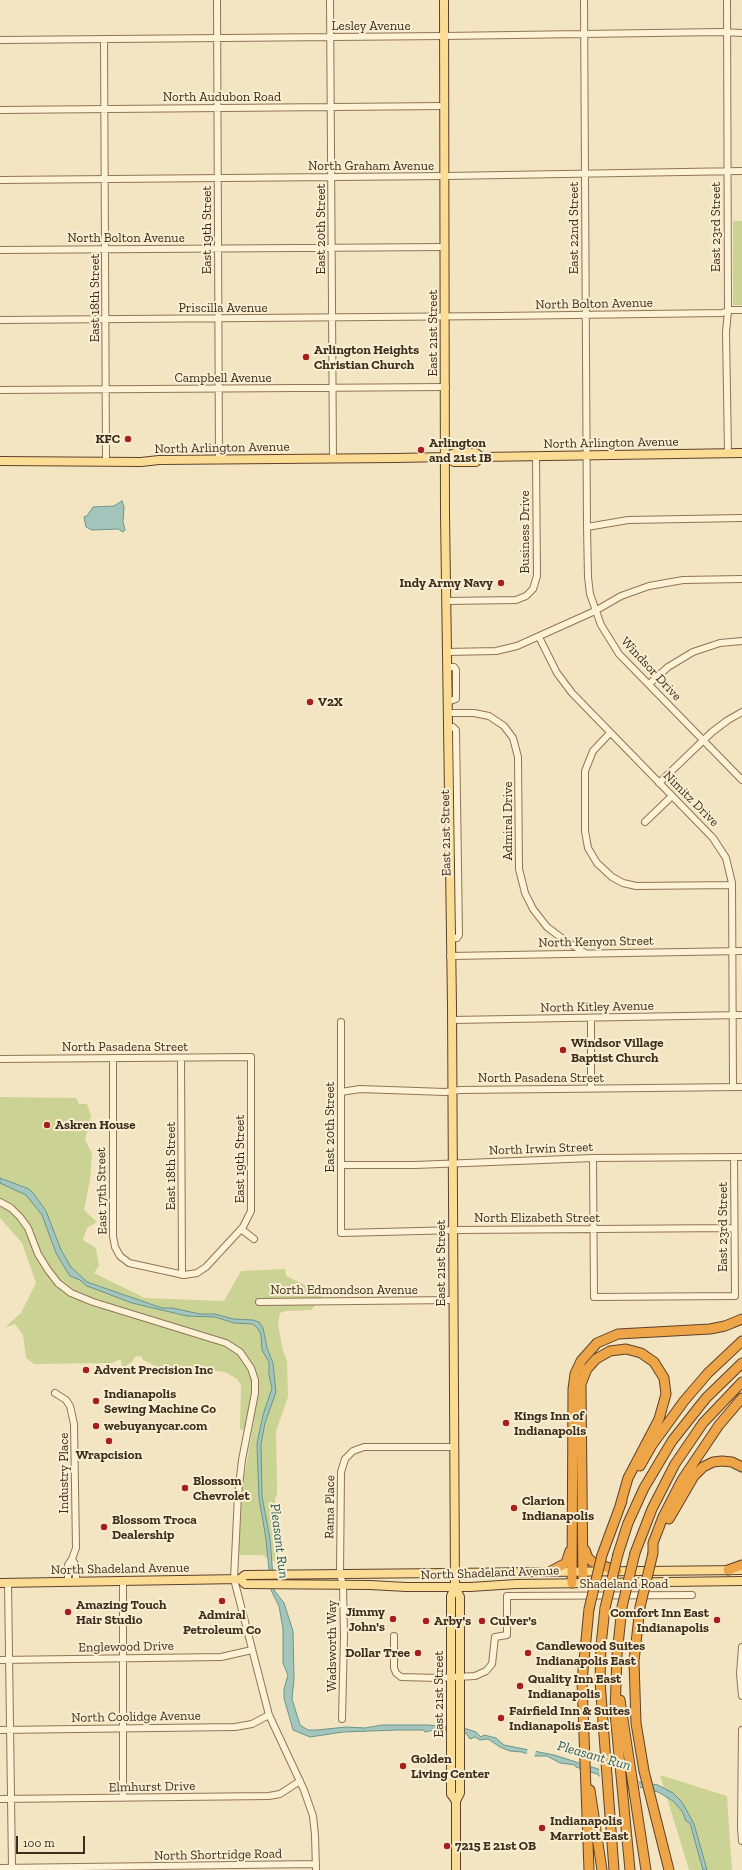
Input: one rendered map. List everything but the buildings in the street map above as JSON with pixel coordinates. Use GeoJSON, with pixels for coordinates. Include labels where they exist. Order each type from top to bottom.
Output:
{"type":"FeatureCollection","features":[{"type":"Feature","properties":{"kind":"highway"},"geometry":{"type":"LineString","coordinates":[[572,1583],[573,1385],[577,1368],[586,1354],[600,1341],[618,1334],[710,1329],[725,1326],[742,1319]]}},
{"type":"Feature","properties":{"kind":"highway"},"geometry":{"type":"LineString","coordinates":[[620,1506],[652,1445],[674,1415],[708,1373],[742,1341]]}},
{"type":"Feature","properties":{"kind":"highway"},"geometry":{"type":"LineString","coordinates":[[583,1584],[581,1384],[587,1369],[596,1359],[610,1351],[626,1349],[639,1352],[654,1362],[664,1378],[666,1394],[659,1419],[628,1478],[620,1506],[602,1555],[589,1609],[582,1681],[584,1765],[602,1870]]}},
{"type":"Feature","properties":{"kind":"highway"},"geometry":{"type":"LineString","coordinates":[[614,1870],[607,1790],[600,1668],[605,1608],[618,1554],[626,1529],[644,1488],[672,1441],[706,1398],[742,1363]]}},
{"type":"Feature","properties":{"kind":"highway"},"geometry":{"type":"LineString","coordinates":[[630,1870],[621,1763],[615,1713],[618,1636],[622,1607],[635,1553],[652,1509],[675,1464],[704,1423],[742,1382]]}},
{"type":"Feature","properties":{"kind":"highway"},"geometry":{"type":"LineString","coordinates":[[653,1553],[653,1543],[663,1517],[682,1480],[719,1425],[742,1398]]}},
{"type":"Feature","properties":{"kind":"highway"},"geometry":{"type":"LineString","coordinates":[[669,1870],[644,1771],[638,1734],[635,1700],[635,1649],[640,1606],[653,1553],[675,1507],[700,1469],[719,1461],[732,1462],[742,1467]]}},
{"type":"Feature","properties":{"kind":"highway"},"geometry":{"type":"LineString","coordinates":[[550,1571],[566,1563],[572,1544]]}},
{"type":"Feature","properties":{"kind":"highway"},"geometry":{"type":"LineString","coordinates":[[583,1546],[588,1558],[593,1562],[617,1571]]}},
{"type":"Feature","properties":{"kind":"highway"},"geometry":{"type":"LineString","coordinates":[[728,1570],[742,1565]]}},
{"type":"Feature","properties":{"kind":"highway"},"geometry":{"type":"LineString","coordinates":[[616,1680],[646,1870]]}},
{"type":"Feature","properties":{"kind":"highway"},"geometry":{"type":"LineString","coordinates":[[587,1784],[589,1870]]}},
{"type":"Feature","properties":{"kind":"highway"},"geometry":{"type":"LineString","coordinates":[[654,1807],[675,1870]]}},
{"type":"Feature","properties":{"kind":"main road","name":"East 21st Street"},"geometry":{"type":"LineString","coordinates":[[444,0],[445,458],[450,956],[452,1020],[455,1587],[460,1597],[456,1678],[451,1721],[451,1794],[456,1801]]}},
{"type":"Feature","properties":{"kind":"main road","name":"North Arlington Avenue"},"geometry":{"type":"LineString","coordinates":[[0,461],[106,460],[141,462],[333,458],[445,458],[454,462],[476,462],[481,457],[742,453]]}},
{"type":"Feature","properties":{"kind":"main road","name":"North Shadeland Avenue"},"geometry":{"type":"LineString","coordinates":[[4,1583],[237,1579],[245,1575],[281,1574],[742,1570]]}},
{"type":"Feature","properties":{"kind":"main road","name":"North Shadeland Avenue"},"geometry":{"type":"LineString","coordinates":[[237,1579],[245,1584],[343,1585],[406,1588],[572,1583],[742,1581]]}},
{"type":"Feature","properties":{"kind":"main road","name":"East 21st Street"},"geometry":{"type":"LineString","coordinates":[[456,1678],[460,1722],[460,1793],[456,1801],[456,1870]]}},
{"type":"Feature","properties":{"kind":"street","name":"East 19th Street"},"geometry":{"type":"LineString","coordinates":[[217,0],[219,460]]}},
{"type":"Feature","properties":{"kind":"street","name":"East 20th Street"},"geometry":{"type":"LineString","coordinates":[[330,0],[333,458]]}},
{"type":"Feature","properties":{"kind":"street","name":"East 22nd Street"},"geometry":{"type":"LineString","coordinates":[[584,0],[586,455]]}},
{"type":"Feature","properties":{"kind":"street","name":"East 23rd Street"},"geometry":{"type":"LineString","coordinates":[[727,0],[728,311],[726,332],[728,453]]}},
{"type":"Feature","properties":{"kind":"street","name":"Lesley Avenue"},"geometry":{"type":"LineString","coordinates":[[0,40],[742,33]]}},
{"type":"Feature","properties":{"kind":"street","name":"East 18th Street"},"geometry":{"type":"LineString","coordinates":[[104,39],[106,460]]}},
{"type":"Feature","properties":{"kind":"street","name":"North Audubon Road"},"geometry":{"type":"LineString","coordinates":[[0,110],[444,106]]}},
{"type":"Feature","properties":{"kind":"street","name":"North Graham Avenue"},"geometry":{"type":"LineString","coordinates":[[0,180],[445,176],[742,171]]}},
{"type":"Feature","properties":{"kind":"street","name":"North Bolton Avenue"},"geometry":{"type":"LineString","coordinates":[[0,250],[445,247]]}},
{"type":"Feature","properties":{"kind":"street","name":"North Bolton Avenue"},"geometry":{"type":"LineString","coordinates":[[445,317],[586,315],[742,310]]}},
{"type":"Feature","properties":{"kind":"street","name":"Priscilla Avenue"},"geometry":{"type":"LineString","coordinates":[[0,320],[445,317]]}},
{"type":"Feature","properties":{"kind":"street","name":"Campbell Avenue"},"geometry":{"type":"LineString","coordinates":[[0,390],[446,387]]}},
{"type":"Feature","properties":{"kind":"street","name":"Windsor Drive"},"geometry":{"type":"LineString","coordinates":[[586,455],[588,577],[595,611],[606,634],[616,650],[742,780]]}},
{"type":"Feature","properties":{"kind":"street","name":"Business Drive"},"geometry":{"type":"LineString","coordinates":[[446,601],[516,600],[526,596],[533,589],[537,576],[536,457]]}},
{"type":"Feature","properties":{"kind":"street"},"geometry":{"type":"LineString","coordinates":[[587,527],[628,520],[742,518]]}},
{"type":"Feature","properties":{"kind":"street"},"geometry":{"type":"LineString","coordinates":[[447,652],[505,650],[519,646],[595,611],[631,592],[660,584],[683,580],[742,580]]}},
{"type":"Feature","properties":{"kind":"street","name":"Nimitz Drive"},"geometry":{"type":"LineString","coordinates":[[539,637],[551,663],[566,687],[720,846],[728,864],[732,885],[733,1015]]}},
{"type":"Feature","properties":{"kind":"street"},"geometry":{"type":"LineString","coordinates":[[649,684],[668,667],[693,652],[720,643],[742,641]]}},
{"type":"Feature","properties":{"kind":"street"},"geometry":{"type":"LineString","coordinates":[[659,783],[703,740],[721,725],[742,712]]}},
{"type":"Feature","properties":{"kind":"street","name":"Admiral Drive"},"geometry":{"type":"LineString","coordinates":[[448,713],[474,713],[490,716],[504,726],[514,738],[518,757],[519,869],[525,893],[533,909],[547,927],[557,936],[585,953]]}},
{"type":"Feature","properties":{"kind":"street"},"geometry":{"type":"LineString","coordinates":[[610,733],[593,751],[585,771],[585,831],[588,848],[596,863],[612,877],[625,884],[636,886],[732,885]]}},
{"type":"Feature","properties":{"kind":"street"},"geometry":{"type":"LineString","coordinates":[[645,822],[672,796]]}},
{"type":"Feature","properties":{"kind":"street","name":"North Kenyon Street"},"geometry":{"type":"LineString","coordinates":[[450,956],[742,950]]}},
{"type":"Feature","properties":{"kind":"street","name":"North Kitley Avenue"},"geometry":{"type":"LineString","coordinates":[[452,1020],[742,1014]]}},
{"type":"Feature","properties":{"kind":"street"},"geometry":{"type":"LineString","coordinates":[[733,1015],[733,1087]]}},
{"type":"Feature","properties":{"kind":"street"},"geometry":{"type":"LineString","coordinates":[[591,1018],[591,1089]]}},
{"type":"Feature","properties":{"kind":"street","name":"East 20th Street"},"geometry":{"type":"LineString","coordinates":[[340,1022],[341,1233]]}},
{"type":"Feature","properties":{"kind":"street"},"geometry":{"type":"LineString","coordinates":[[251,1057],[256,1052]]}},
{"type":"Feature","properties":{"kind":"street","name":"East 19th Street"},"geometry":{"type":"LineString","coordinates":[[182,1275],[193,1274],[203,1270],[241,1229],[249,1218],[251,1209],[251,1057]]}},
{"type":"Feature","properties":{"kind":"street","name":"North Pasadena Street"},"geometry":{"type":"LineString","coordinates":[[0,1059],[251,1057]]}},
{"type":"Feature","properties":{"kind":"street","name":"East 17th Street"},"geometry":{"type":"LineString","coordinates":[[112,1058],[113,1236],[115,1247],[120,1256],[129,1263],[182,1275]]}},
{"type":"Feature","properties":{"kind":"street","name":"East 18th Street"},"geometry":{"type":"LineString","coordinates":[[181,1058],[182,1275]]}},
{"type":"Feature","properties":{"kind":"street","name":"North Pasadena Street"},"geometry":{"type":"LineString","coordinates":[[341,1092],[360,1089],[452,1091],[742,1087]]}},
{"type":"Feature","properties":{"kind":"street","name":"East 23rd Street"},"geometry":{"type":"LineString","coordinates":[[594,1229],[594,1296],[735,1296],[734,1157]]}},
{"type":"Feature","properties":{"kind":"street","name":"North Irwin Street"},"geometry":{"type":"LineString","coordinates":[[340,1165],[415,1165],[453,1162],[568,1160],[593,1158],[742,1157]]}},
{"type":"Feature","properties":{"kind":"street"},"geometry":{"type":"LineString","coordinates":[[593,1158],[594,1229]]}},
{"type":"Feature","properties":{"kind":"street"},"geometry":{"type":"LineString","coordinates":[[0,1202],[11,1208],[20,1217],[28,1228],[38,1254],[48,1270],[58,1283],[71,1293],[93,1302],[224,1342],[237,1349],[247,1360],[253,1372],[255,1389],[238,1495],[234,1550],[237,1579],[252,1650],[269,1715],[300,1781],[314,1821],[316,1867]]}},
{"type":"Feature","properties":{"kind":"street","name":"North Elizabeth Street"},"geometry":{"type":"LineString","coordinates":[[341,1233],[734,1228]]}},
{"type":"Feature","properties":{"kind":"street"},"geometry":{"type":"LineString","coordinates":[[241,1229],[254,1239]]}},
{"type":"Feature","properties":{"kind":"street","name":"North Edmondson Avenue"},"geometry":{"type":"LineString","coordinates":[[259,1302],[454,1300]]}},
{"type":"Feature","properties":{"kind":"street","name":"Industry Place"},"geometry":{"type":"LineString","coordinates":[[55,1393],[66,1400],[74,1417],[76,1548],[72,1559],[76,1566],[72,1582]]}},
{"type":"Feature","properties":{"kind":"street","name":"Rama Place"},"geometry":{"type":"LineString","coordinates":[[340,1574],[341,1472],[345,1459],[353,1451],[364,1447],[454,1447]]}},
{"type":"Feature","properties":{"kind":"street","name":"Wadsworth Way"},"geometry":{"type":"LineString","coordinates":[[340,1574],[343,1585],[342,1719]]}},
{"type":"Feature","properties":{"kind":"street"},"geometry":{"type":"LineString","coordinates":[[122,1581],[123,1798]]}},
{"type":"Feature","properties":{"kind":"street"},"geometry":{"type":"LineString","coordinates":[[4,1583],[10,1660],[12,1868]]}},
{"type":"Feature","properties":{"kind":"street","name":"Shadeland Road"},"geometry":{"type":"LineString","coordinates":[[456,1678],[480,1675],[492,1664],[495,1638],[507,1635],[507,1596],[692,1595]]}},
{"type":"Feature","properties":{"kind":"street"},"geometry":{"type":"LineString","coordinates":[[394,1636],[394,1668],[399,1675],[408,1678],[456,1678]]}},
{"type":"Feature","properties":{"kind":"street"},"geometry":{"type":"LineString","coordinates":[[742,1647],[740,1674],[742,1696]]}},
{"type":"Feature","properties":{"kind":"street","name":"Englewood Drive"},"geometry":{"type":"LineString","coordinates":[[0,1660],[221,1657],[252,1650]]}},
{"type":"Feature","properties":{"kind":"street","name":"North Coolidge Avenue"},"geometry":{"type":"LineString","coordinates":[[0,1730],[237,1727],[252,1724],[269,1715]]}},
{"type":"Feature","properties":{"kind":"street"},"geometry":{"type":"LineString","coordinates":[[742,1730],[742,1841]]}},
{"type":"Feature","properties":{"kind":"street","name":"Elmhurst Drive"},"geometry":{"type":"LineString","coordinates":[[0,1799],[269,1796],[280,1794],[300,1781]]}},
{"type":"Feature","properties":{"kind":"street","name":"North Shortridge Road"},"geometry":{"type":"LineString","coordinates":[[0,1868],[123,1869],[316,1867]]}},
{"type":"Feature","properties":{"kind":"green space"},"geometry":{"type":"Polygon","coordinates":[[[733,221],[742,221],[742,305],[733,305],[733,221]]]}},
{"type":"Feature","properties":{"kind":"green space"},"geometry":{"type":"Polygon","coordinates":[[[0,1097],[76,1098],[79,1104],[87,1104],[91,1116],[85,1140],[92,1153],[90,1180],[84,1210],[97,1222],[87,1228],[83,1240],[96,1248],[99,1266],[94,1273],[145,1298],[224,1301],[241,1271],[285,1269],[286,1276],[324,1294],[311,1310],[286,1311],[280,1313],[278,1324],[283,1351],[287,1361],[288,1397],[276,1431],[276,1562],[262,1555],[240,1555],[239,1552],[241,1496],[254,1420],[244,1430],[240,1429],[241,1385],[237,1379],[225,1372],[175,1372],[160,1368],[143,1360],[141,1356],[135,1357],[132,1362],[122,1368],[121,1359],[112,1363],[34,1364],[26,1358],[23,1335],[15,1324],[4,1328],[21,1313],[36,1283],[22,1243],[0,1218],[0,1097]]]}},
{"type":"Feature","properties":{"kind":"green space"},"geometry":{"type":"Polygon","coordinates":[[[660,1775],[727,1796],[732,1870],[689,1870],[660,1775]]]}},
{"type":"Feature","properties":{"kind":"water"},"geometry":{"type":"Polygon","coordinates":[[[122,501],[124,507],[123,522],[125,530],[123,532],[118,529],[92,530],[86,527],[84,517],[87,516],[93,507],[114,506],[122,501]]]}},
{"type":"Feature","properties":{"kind":"water","name":"Pleasant Run"},"geometry":{"type":"Polygon","coordinates":[[[0,1178],[29,1189],[34,1194],[46,1211],[61,1250],[71,1267],[87,1282],[162,1308],[172,1308],[200,1314],[215,1314],[233,1319],[253,1320],[259,1322],[263,1328],[267,1348],[273,1363],[276,1392],[265,1423],[261,1444],[262,1496],[270,1539],[274,1590],[284,1603],[293,1631],[294,1679],[292,1699],[300,1725],[308,1730],[346,1727],[365,1728],[382,1725],[428,1725],[467,1729],[476,1732],[481,1737],[484,1735],[496,1738],[504,1745],[554,1755],[639,1782],[658,1785],[673,1793],[682,1802],[694,1824],[707,1870],[703,1870],[690,1823],[686,1821],[682,1811],[673,1801],[658,1792],[599,1776],[576,1767],[575,1765],[560,1763],[547,1756],[533,1756],[522,1752],[510,1751],[500,1747],[488,1739],[480,1740],[475,1737],[470,1739],[466,1733],[439,1729],[425,1732],[423,1730],[398,1730],[343,1732],[310,1737],[293,1730],[284,1698],[284,1689],[288,1675],[283,1663],[283,1629],[279,1606],[271,1590],[266,1539],[259,1498],[257,1444],[263,1415],[272,1388],[269,1375],[269,1362],[262,1350],[261,1335],[258,1329],[253,1324],[234,1323],[215,1317],[187,1316],[132,1303],[87,1286],[80,1280],[70,1276],[56,1253],[42,1215],[26,1195],[0,1183],[0,1178]]]}},
{"type":"Feature","properties":{"kind":"pier"},"geometry":{"type":"Polygon","coordinates":[[[528,1748],[536,1750],[534,1758],[526,1756],[528,1748]]]}},
{"type":"Feature","properties":{"kind":"pier"},"geometry":{"type":"Polygon","coordinates":[[[599,1769],[638,1780],[640,1788],[600,1779],[599,1769]]]}},
{"type":"Feature","properties":{"kind":"place","name":"Arlington Heights Christian Church"},"geometry":{"type":"Point","coordinates":[306,357]}},
{"type":"Feature","properties":{"kind":"place","name":"KFC"},"geometry":{"type":"Point","coordinates":[128,439]}},
{"type":"Feature","properties":{"kind":"place","name":"Arlington and 21st IB"},"geometry":{"type":"Point","coordinates":[421,450]}},
{"type":"Feature","properties":{"kind":"place","name":"Indy Army Navy"},"geometry":{"type":"Point","coordinates":[501,583]}},
{"type":"Feature","properties":{"kind":"place","name":"V2X"},"geometry":{"type":"Point","coordinates":[310,702]}},
{"type":"Feature","properties":{"kind":"place","name":"Windsor Village Baptist Church"},"geometry":{"type":"Point","coordinates":[563,1050]}},
{"type":"Feature","properties":{"kind":"place","name":"Askren House"},"geometry":{"type":"Point","coordinates":[47,1125]}},
{"type":"Feature","properties":{"kind":"place","name":"Advent Precision Inc"},"geometry":{"type":"Point","coordinates":[86,1370]}},
{"type":"Feature","properties":{"kind":"place","name":"Indianapolis Sewing Machine Co"},"geometry":{"type":"Point","coordinates":[96,1401]}},
{"type":"Feature","properties":{"kind":"place","name":"Kings Inn of Indianapolis"},"geometry":{"type":"Point","coordinates":[506,1423]}},
{"type":"Feature","properties":{"kind":"place","name":"webuyanycar.com"},"geometry":{"type":"Point","coordinates":[96,1426]}},
{"type":"Feature","properties":{"kind":"place","name":"Wrapcision"},"geometry":{"type":"Point","coordinates":[109,1441]}},
{"type":"Feature","properties":{"kind":"place","name":"Blossom Chevrolet"},"geometry":{"type":"Point","coordinates":[185,1488]}},
{"type":"Feature","properties":{"kind":"place","name":"Clarion Indianapolis"},"geometry":{"type":"Point","coordinates":[514,1508]}},
{"type":"Feature","properties":{"kind":"place","name":"Blossom Troca Dealership"},"geometry":{"type":"Point","coordinates":[104,1527]}},
{"type":"Feature","properties":{"kind":"place","name":"Admiral Petroleum Co"},"geometry":{"type":"Point","coordinates":[222,1601]}},
{"type":"Feature","properties":{"kind":"place","name":"Amazing Touch Hair Studio"},"geometry":{"type":"Point","coordinates":[68,1612]}},
{"type":"Feature","properties":{"kind":"place","name":"Jimmy John's"},"geometry":{"type":"Point","coordinates":[393,1619]}},
{"type":"Feature","properties":{"kind":"place","name":"Comfort Inn East Indianapolis"},"geometry":{"type":"Point","coordinates":[717,1620]}},
{"type":"Feature","properties":{"kind":"place","name":"Arby's"},"geometry":{"type":"Point","coordinates":[426,1621]}},
{"type":"Feature","properties":{"kind":"place","name":"Culver's"},"geometry":{"type":"Point","coordinates":[482,1621]}},
{"type":"Feature","properties":{"kind":"place","name":"Dollar Tree"},"geometry":{"type":"Point","coordinates":[418,1653]}},
{"type":"Feature","properties":{"kind":"place","name":"Candlewood Suites Indianapolis East"},"geometry":{"type":"Point","coordinates":[528,1653]}},
{"type":"Feature","properties":{"kind":"place","name":"Quality Inn East Indianapolis"},"geometry":{"type":"Point","coordinates":[520,1686]}},
{"type":"Feature","properties":{"kind":"place","name":"Fairfield Inn & Suites Indianapolis East"},"geometry":{"type":"Point","coordinates":[501,1718]}},
{"type":"Feature","properties":{"kind":"place","name":"Golden Living Center"},"geometry":{"type":"Point","coordinates":[403,1766]}},
{"type":"Feature","properties":{"kind":"place","name":"Indianapolis Marriott East"},"geometry":{"type":"Point","coordinates":[542,1828]}},
{"type":"Feature","properties":{"kind":"place","name":"7215 E 21st OB"},"geometry":{"type":"Point","coordinates":[447,1846]}}]}
